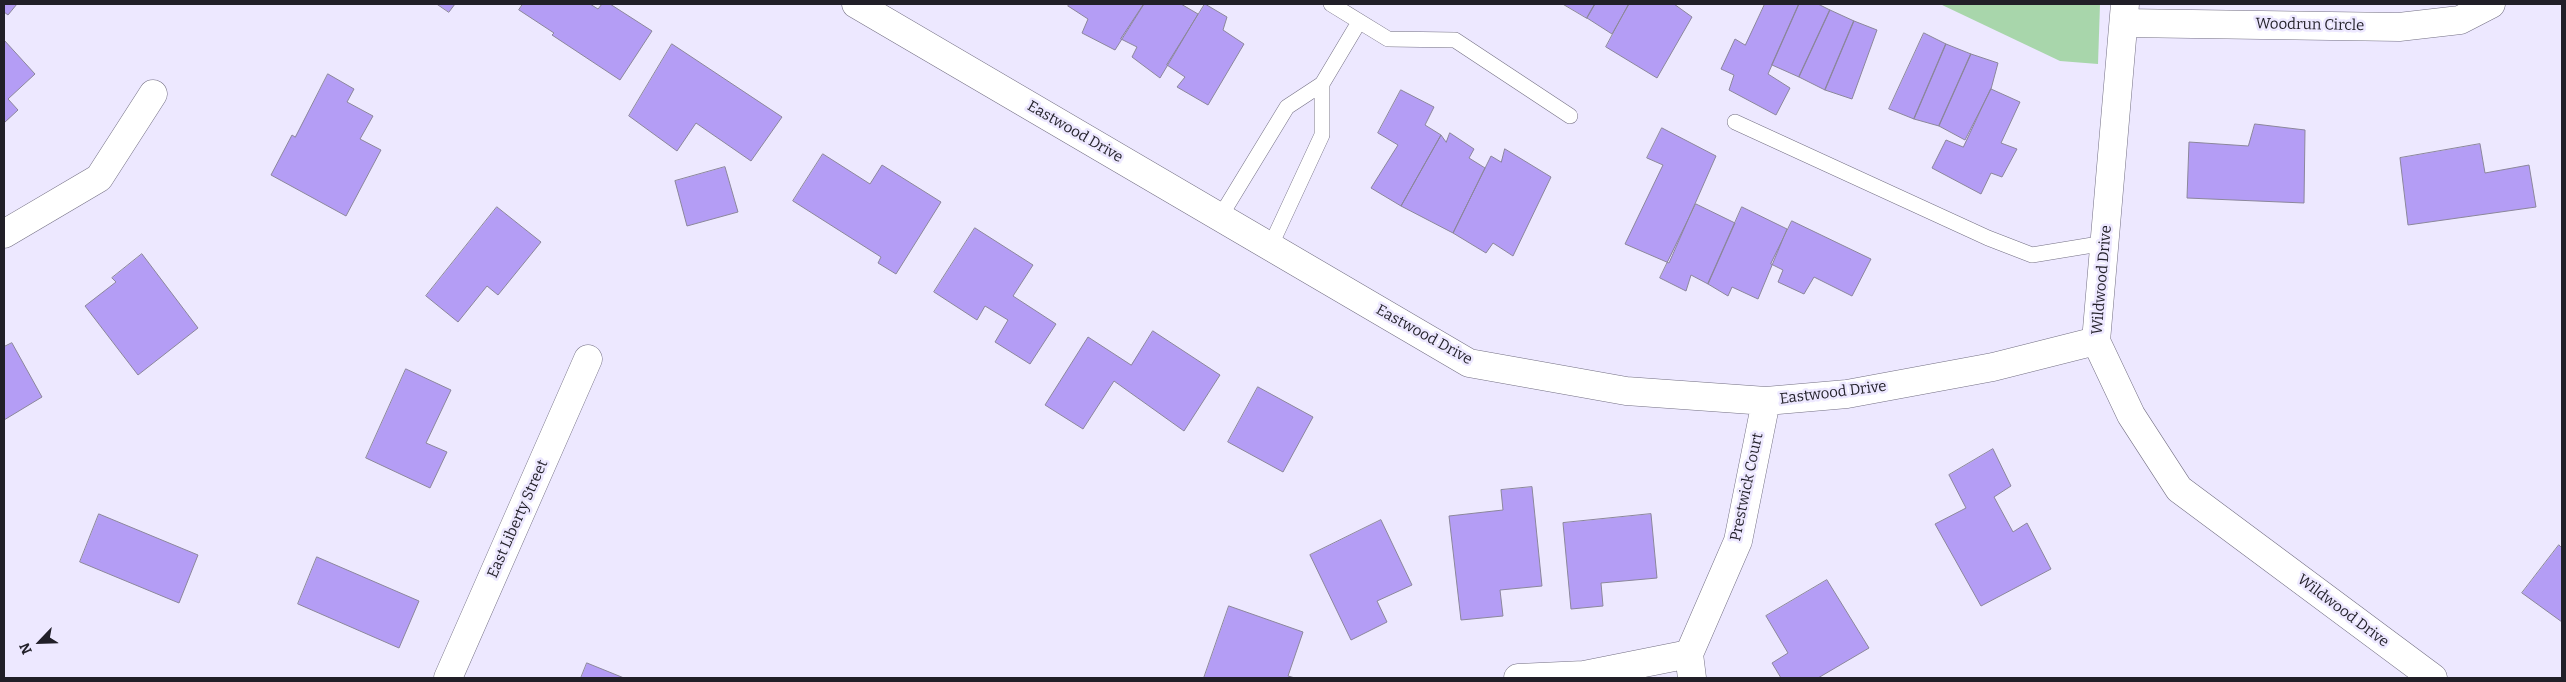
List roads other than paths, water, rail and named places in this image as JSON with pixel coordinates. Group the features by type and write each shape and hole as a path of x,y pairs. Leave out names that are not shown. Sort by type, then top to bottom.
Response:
{"street":[{"name":"Eastwood Drive","path":"856,4 1469,364 1626,391 1766,401 1847,394 1993,367 2096,341"},
{"name":"Woodrun Circle","path":"2124,13 2399,27 2460,20 2491,4"},
{"name":"Wildwood Drive","path":"2124,13 2096,341 2131,415 2179,489 2433,678"},
{"path":"4,234 99,178 153,94"},
{"name":"East Liberty Street","path":"448,678 588,359"},
{"name":"Prestwick Court","path":"1518,678 1584,675 1690,666 1738,540 1766,401"}],"lane":[{"path":"1331,4 1358,22 1388,38 1455,40 1570,116"},
{"path":"1220,217 1287,107 1322,84 1358,22"},
{"path":"1270,247 1322,135 1322,84"},
{"path":"1735,122 1988,238 2032,255 2105,243"}]}
